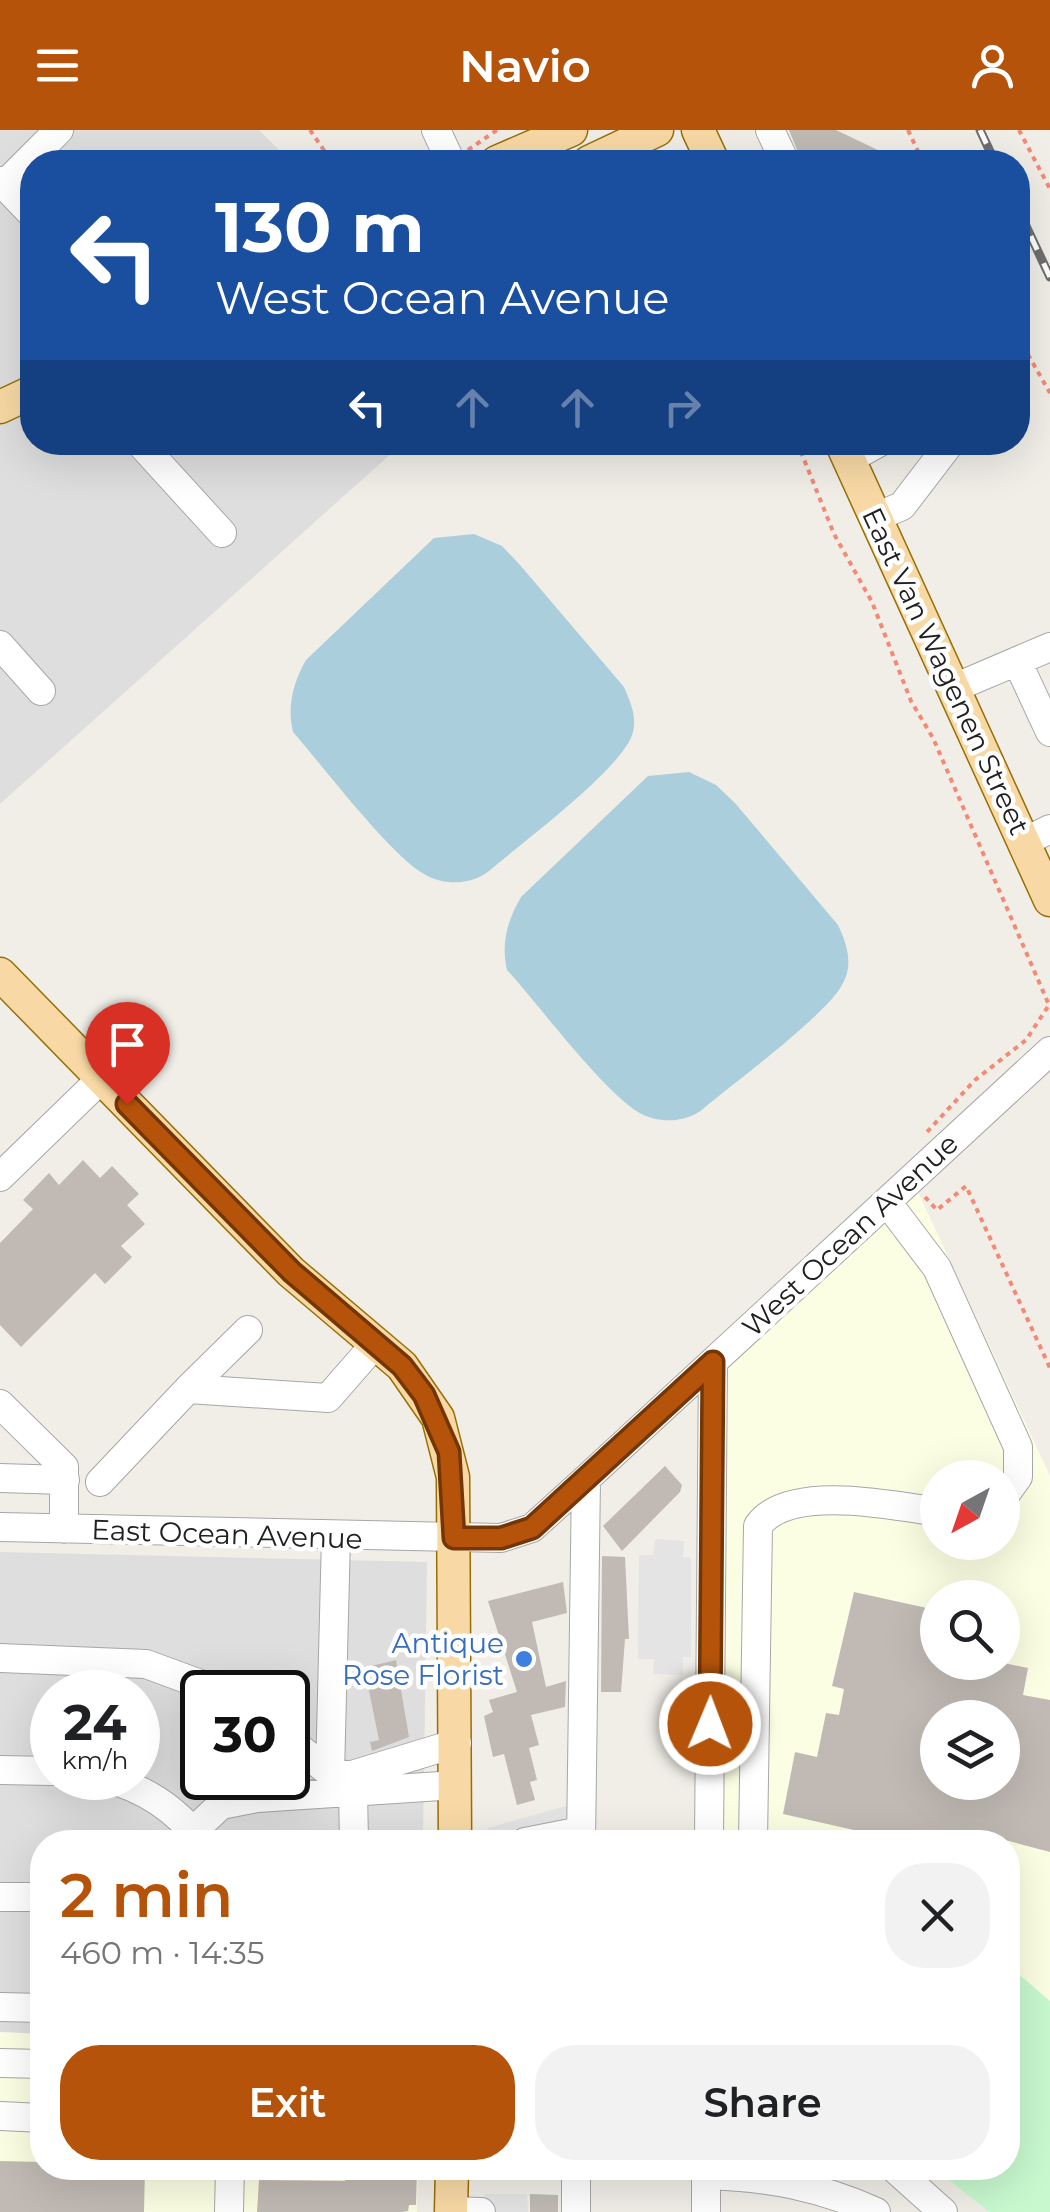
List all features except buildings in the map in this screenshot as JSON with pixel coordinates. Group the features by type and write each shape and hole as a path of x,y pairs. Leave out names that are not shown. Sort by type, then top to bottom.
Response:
{"main road":[{"path":"524,150 571,130"},
{"path":"615,150 658,130"},
{"name":"East Van Wagenen Street","path":"847,455 954,688 1037,836 1050,900"},
{"path":"5,984 292,1272 402,1366 438,1418 454,1477 455,1830"},
{"path":"451,2212 452,2180"}],"street":[{"path":"37,150 59,130"},
{"path":"2,183 20,202"},
{"path":"151,455 222,534"},
{"path":"876,518 902,506 940,455"},
{"path":"0,645 41,691"},
{"path":"954,688 1050,647"},
{"path":"1017,661 1050,732"},
{"name":"West Ocean Avenue","path":"454,1538 516,1536 532,1528 1050,1051"},
{"path":"0,1177 102,1078"},
{"path":"886,1202 936,1268 1018,1447 1018,1460"},
{"path":"100,1482 248,1330"},
{"path":"188,1390 328,1398 376,1343"},
{"path":"709,1830 713,1362"},
{"path":"0,1404 64,1468 64,1529"},
{"path":"0,1478 65,1480"},
{"path":"581,1830 586,1479"},
{"path":"752,1830 758,1526 773,1510 809,1503 865,1502 920,1510"},
{"name":"East Ocean Avenue","path":"0,1527 454,1538"},
{"path":"330,1773 336,1536"},
{"path":"0,1658 146,1664 180,1677"},
{"path":"310,1757 330,1773 352,1776 457,1743"},
{"path":"0,1770 30,1771"},
{"path":"202,1830 221,1805 456,1785"},
{"path":"353,1791 354,1830"},
{"path":"156,1800 189,1830"},
{"path":"0,1897 30,1897"},
{"path":"0,2007 30,2008"},
{"path":"0,2062 30,2063"},
{"path":"0,2116 30,2117"},
{"path":"229,2212 230,2180"},
{"path":"576,2180 576,2212"},
{"path":"706,2180 706,2212"},
{"path":"799,2180 876,2212"},
{"path":"907,2180 943,2212"},
{"path":"451,2212 480,2212"}],"path":[{"path":"1020,130 1050,189"},
{"path":"1030,358 1050,393"},
{"path":"801,455 834,534 872,602 903,683 933,738 1049,1005 1026,1040 975,1080 920,1140"},
{"path":"910,1180 937,1210 966,1186 1050,1368"}],"shaded area":[{"path":"0,130 259,130 279,150 20,150 20,455 390,455 0,804"},
{"path":"912,1179 1050,1476 1050,2212 989,2212 949,2180 1020,2180 1020,1830 709,1830 713,1362"},
{"path":"655,1539 684,1541 683,1557 691,1558 691,1657 683,1657 683,1675 653,1674 654,1659 638,1659 639,1555 653,1555"},
{"path":"0,1552 427,1562 423,1830 30,1830 30,2033 0,2032"},
{"path":"573,1804 573,1830 488,1828"},
{"path":"0,2032 30,2033 30,2180 418,2180 417,2212 0,2212"},
{"path":"484,2194 527,2194 528,2212 485,2212"}],"green space":[{"path":"1020,1975 1050,2001 1050,2212 989,2212 949,2180 1020,2180"}],"water":[{"path":"474,534 502,546 624,687 634,726 626,747 611,765 546,824 482,876 449,882 432,878 410,864 375,829 293,732 291,704 306,660 434,538"},
{"path":"689,772 716,785 735,803 838,925 848,962 846,977 833,998 778,1048 696,1114 663,1120 638,1112 589,1067 507,970 505,942 521,897 648,776"}],"railway":[{"path":"980,130 989,150"},
{"path":"1030,234 1050,277"}],"place":[{"name":"Antique Rose Florist","path":"524,1659"}],"route":[{"path":"127,1104 292,1272 402,1366 424,1395 438,1418 449,1452 454,1477 454,1538 501,1538 532,1528 713,1362 710,1724"}]}
